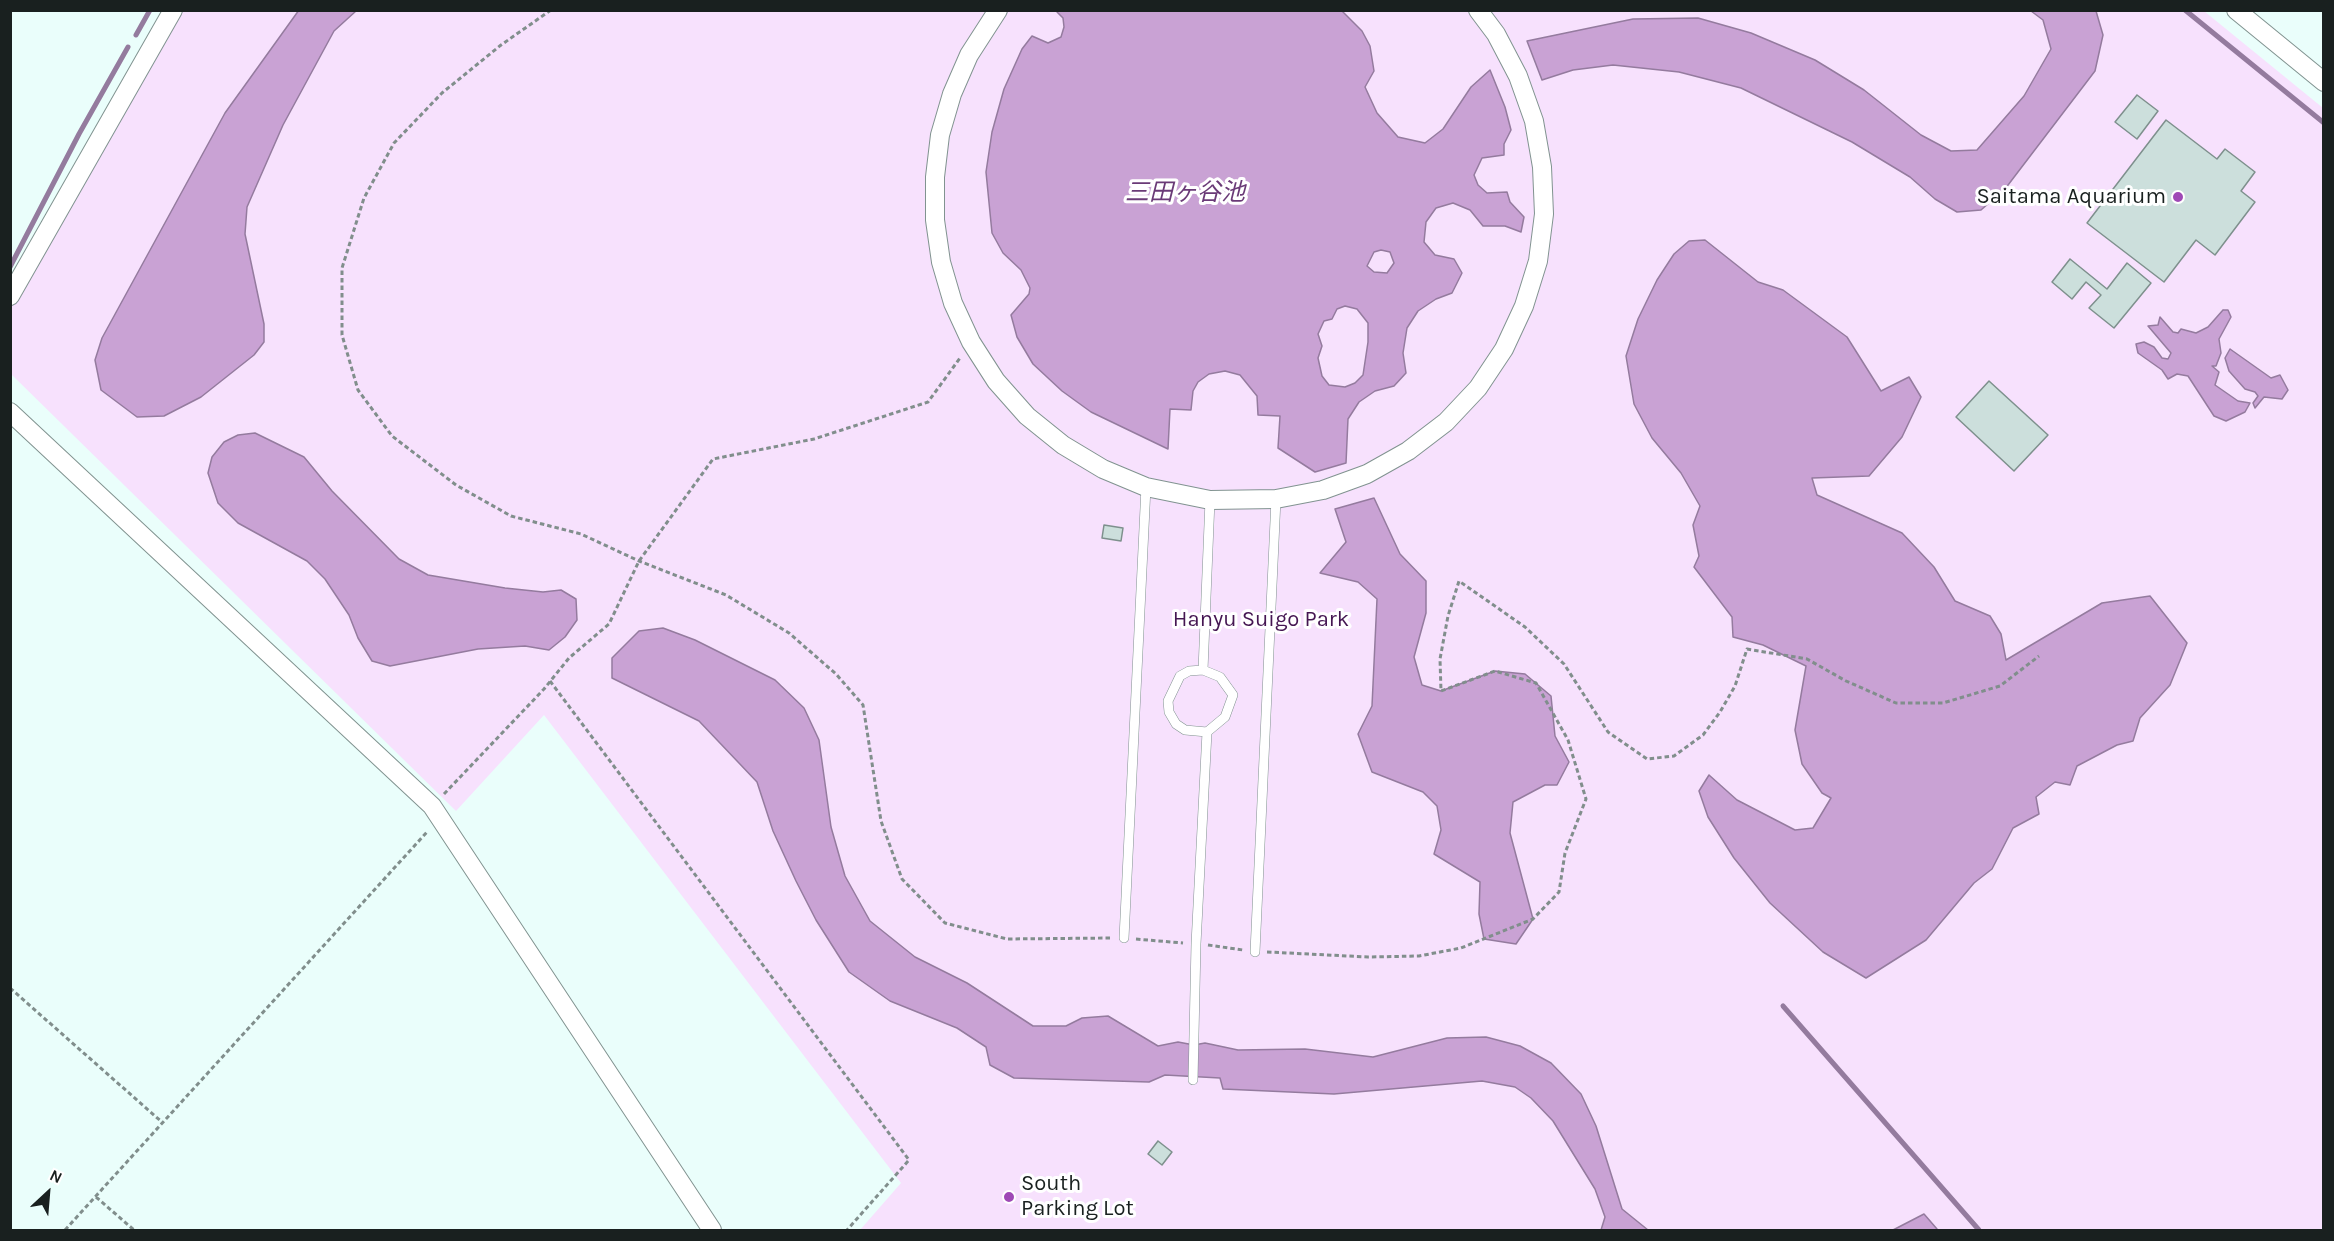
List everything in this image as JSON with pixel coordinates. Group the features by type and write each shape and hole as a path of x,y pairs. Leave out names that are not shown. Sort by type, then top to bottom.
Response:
{"street":[{"path":"10,296 173,10"},
{"path":"998,10 969,55 952,94 940,135 934,177 935,220 941,262 953,303 971,342 996,381 1020,407 1063,445 1103,469 1146,487 1210,500 1276,499 1334,486 1367,474 1408,451 1446,422 1478,388 1504,349 1524,306 1538,261 1544,214 1542,167 1534,121 1518,76 1496,34 1478,10"},
{"path":"2236,10 2324,82"},
{"path":"10,412 436,812 712,1230"}],"lane":[{"path":"1124,938 1146,487"},
{"path":"1255,952 1276,499"},
{"path":"1203,670 1210,500"},
{"path":"1193,1080 1196,944 1207,732 1225,717 1233,695 1220,677 1203,670 1189,671 1180,676 1168,701 1169,712 1176,724 1185,729 1207,732"}],"path":[{"path":"551,10 501,45 442,93 394,143 364,198 342,268 342,335 358,390 392,436 456,485 511,516 581,534 639,561 726,595 789,633 836,674 862,705 881,821 903,879 945,923 1007,939 1124,938 1255,952 1368,957 1419,956 1461,948 1533,919 1559,892 1565,853 1586,799 1568,740 1536,683 1495,671 1441,691 1440,659 1448,616 1459,581 1525,627 1564,664 1608,732 1647,759 1674,756 1703,735 1735,686 1747,649 1808,659 1846,681 1896,703 1943,703 2000,686 2039,656"},
{"path":"65,1230 163,1123 569,658 609,624 639,561 713,459 814,439 928,402 971,342"},
{"path":"550,681 909,1160 847,1230"},
{"path":"10,988 163,1123"},
{"path":"96,1197 134,1230"}],"green space":[{"name":"Hanyu Suigo Park","path":"172,11 2204,11 2323,108 2323,1230 860,1230 901,1183 544,715 456,811 11,374 11,297"}],"water":[{"path":"299,10 356,11 334,31 283,125 247,207 245,234 264,324 264,342 254,355 201,397 164,416 137,417 101,390 95,360 102,338 225,113"},
{"name":"三田ヶ谷池","path":"1059,10 1342,11 1362,31 1370,46 1374,71 1365,87 1377,113 1398,137 1425,143 1443,129 1471,87 1490,70 1505,107 1511,130 1504,144 1504,155 1482,158 1474,175 1478,185 1487,193 1507,192 1510,202 1524,217 1521,232 1505,226 1483,226 1470,210 1453,203 1436,208 1426,222 1424,242 1435,255 1454,259 1462,273 1452,293 1436,299 1418,311 1407,328 1403,353 1406,373 1394,386 1375,391 1359,402 1348,419 1346,463 1315,472 1278,448 1280,416 1258,415 1257,396 1240,375 1225,371 1209,374 1198,382 1193,391 1191,410 1170,409 1168,449 1091,412 1062,391 1033,364 1017,337 1011,315 1029,294 1030,288 1021,270 1003,253 992,233 986,172 992,132 1004,89 1022,49 1032,36 1048,43 1061,37 1064,27 1063,18 1057,12","holes":["1381,250 1390,252 1394,263 1387,273 1374,272 1367,266 1374,252","1345,306 1357,309 1368,323 1368,342 1363,375 1355,383 1345,387 1329,385 1322,376 1318,358 1322,346 1318,334 1324,321 1332,319 1337,309"]},
{"path":"2031,11 2096,11 2103,35 2095,71 2005,189 1981,210 1957,212 1935,199 1910,177 1852,142 1741,88 1679,72 1613,65 1573,70 1542,80 1527,41 1633,19 1698,18 1751,33 1815,60 1864,90 1921,135 1951,151 1977,150 2024,96 2051,49 2043,20"},
{"path":"1705,240 1758,282 1783,290 1847,337 1881,391 1909,377 1921,397 1902,437 1869,476 1812,478 1817,495 1902,533 1934,567 1955,601 1990,616 2001,634 2006,660 2102,603 2150,596 2187,643 2170,685 2140,718 2133,741 2117,745 2077,766 2070,785 2055,782 2036,797 2039,814 2013,828 1992,869 1974,883 1926,940 1866,978 1823,952 1770,903 1734,858 1708,817 1699,791 1709,775 1737,800 1795,830 1813,828 1831,798 1822,793 1802,764 1795,730 1806,666 1763,645 1733,637 1732,617 1694,567 1699,556 1693,525 1700,506 1681,473 1652,438 1634,404 1626,356 1638,319 1657,280 1674,254 1689,241"},
{"path":"2223,310 2228,310 2231,317 2219,339 2221,353 2216,366 2212,366 2219,372 2215,385 2238,401 2250,403 2245,412 2226,421 2214,416 2188,376 2177,374 2168,379 2162,370 2138,353 2136,344 2144,342 2154,347 2162,358 2168,359 2171,353 2148,326 2158,325 2160,317 2173,332 2178,333 2181,329 2196,333 2208,327"},
{"path":"2230,349 2271,378 2280,375 2288,390 2282,399 2264,397 2255,408 2253,403 2258,396 2255,392 2245,389 2229,371 2225,358"},
{"path":"255,433 304,457 332,491 399,559 428,575 505,588 543,592 561,590 576,599 577,620 565,637 549,650 525,646 478,649 390,666 372,661 358,638 349,615 325,579 307,561 238,523 218,503 208,473 212,457 224,442 238,435"},
{"path":"1374,498 1400,554 1426,581 1426,613 1414,657 1422,685 1441,691 1495,671 1525,674 1551,696 1555,736 1569,762 1557,785 1545,785 1513,802 1510,833 1533,919 1516,944 1484,939 1479,914 1480,882 1434,854 1441,830 1437,806 1423,792 1372,772 1358,734 1372,706 1377,599 1358,582 1320,573 1346,542 1335,509"},
{"path":"663,628 695,640 775,680 804,708 819,740 831,827 845,876 870,921 915,957 967,983 1033,1026 1066,1026 1082,1018 1108,1016 1158,1046 1178,1042 1194,1045 1205,1043 1238,1050 1305,1049 1373,1057 1447,1038 1486,1037 1520,1046 1551,1063 1581,1094 1596,1126 1622,1209 1648,1230 1601,1230 1605,1217 1595,1189 1553,1121 1531,1098 1515,1087 1482,1081 1334,1094 1223,1089 1220,1078 1165,1075 1149,1082 1014,1078 990,1065 986,1047 957,1028 890,1001 849,972 816,920 796,881 773,831 757,782 699,721 612,678 612,658 639,631"},
{"path":"1924,1214 1936,1230 1893,1230"}],"building":[{"path":"2137,95 2158,111 2137,139 2115,122"},
{"name":"Saitama Aquarium","path":"2166,120 2217,159 2225,149 2255,172 2241,191 2255,202 2215,255 2196,240 2164,282 2087,223"},
{"path":"2070,259 2107,289 2127,263 2151,283 2114,328 2089,308 2101,295 2086,282 2072,299 2052,282"},
{"path":"1989,381 2048,435 2014,471 1956,417"},
{"path":"1104,525 1123,528 1121,541 1102,538"},
{"path":"1158,1141 1172,1152 1162,1165 1148,1154"}],"waterway":[{"path":"136,35 150,10"},
{"path":"2185,10 2324,123"},
{"path":"10,267 79,134 128,47"},
{"path":"1783,1006 1979,1230"}],"place":[{"name":"Saitama Aquarium","path":"2178,197"},
{"name":"South Parking Lot","path":"1009,1197"}]}
